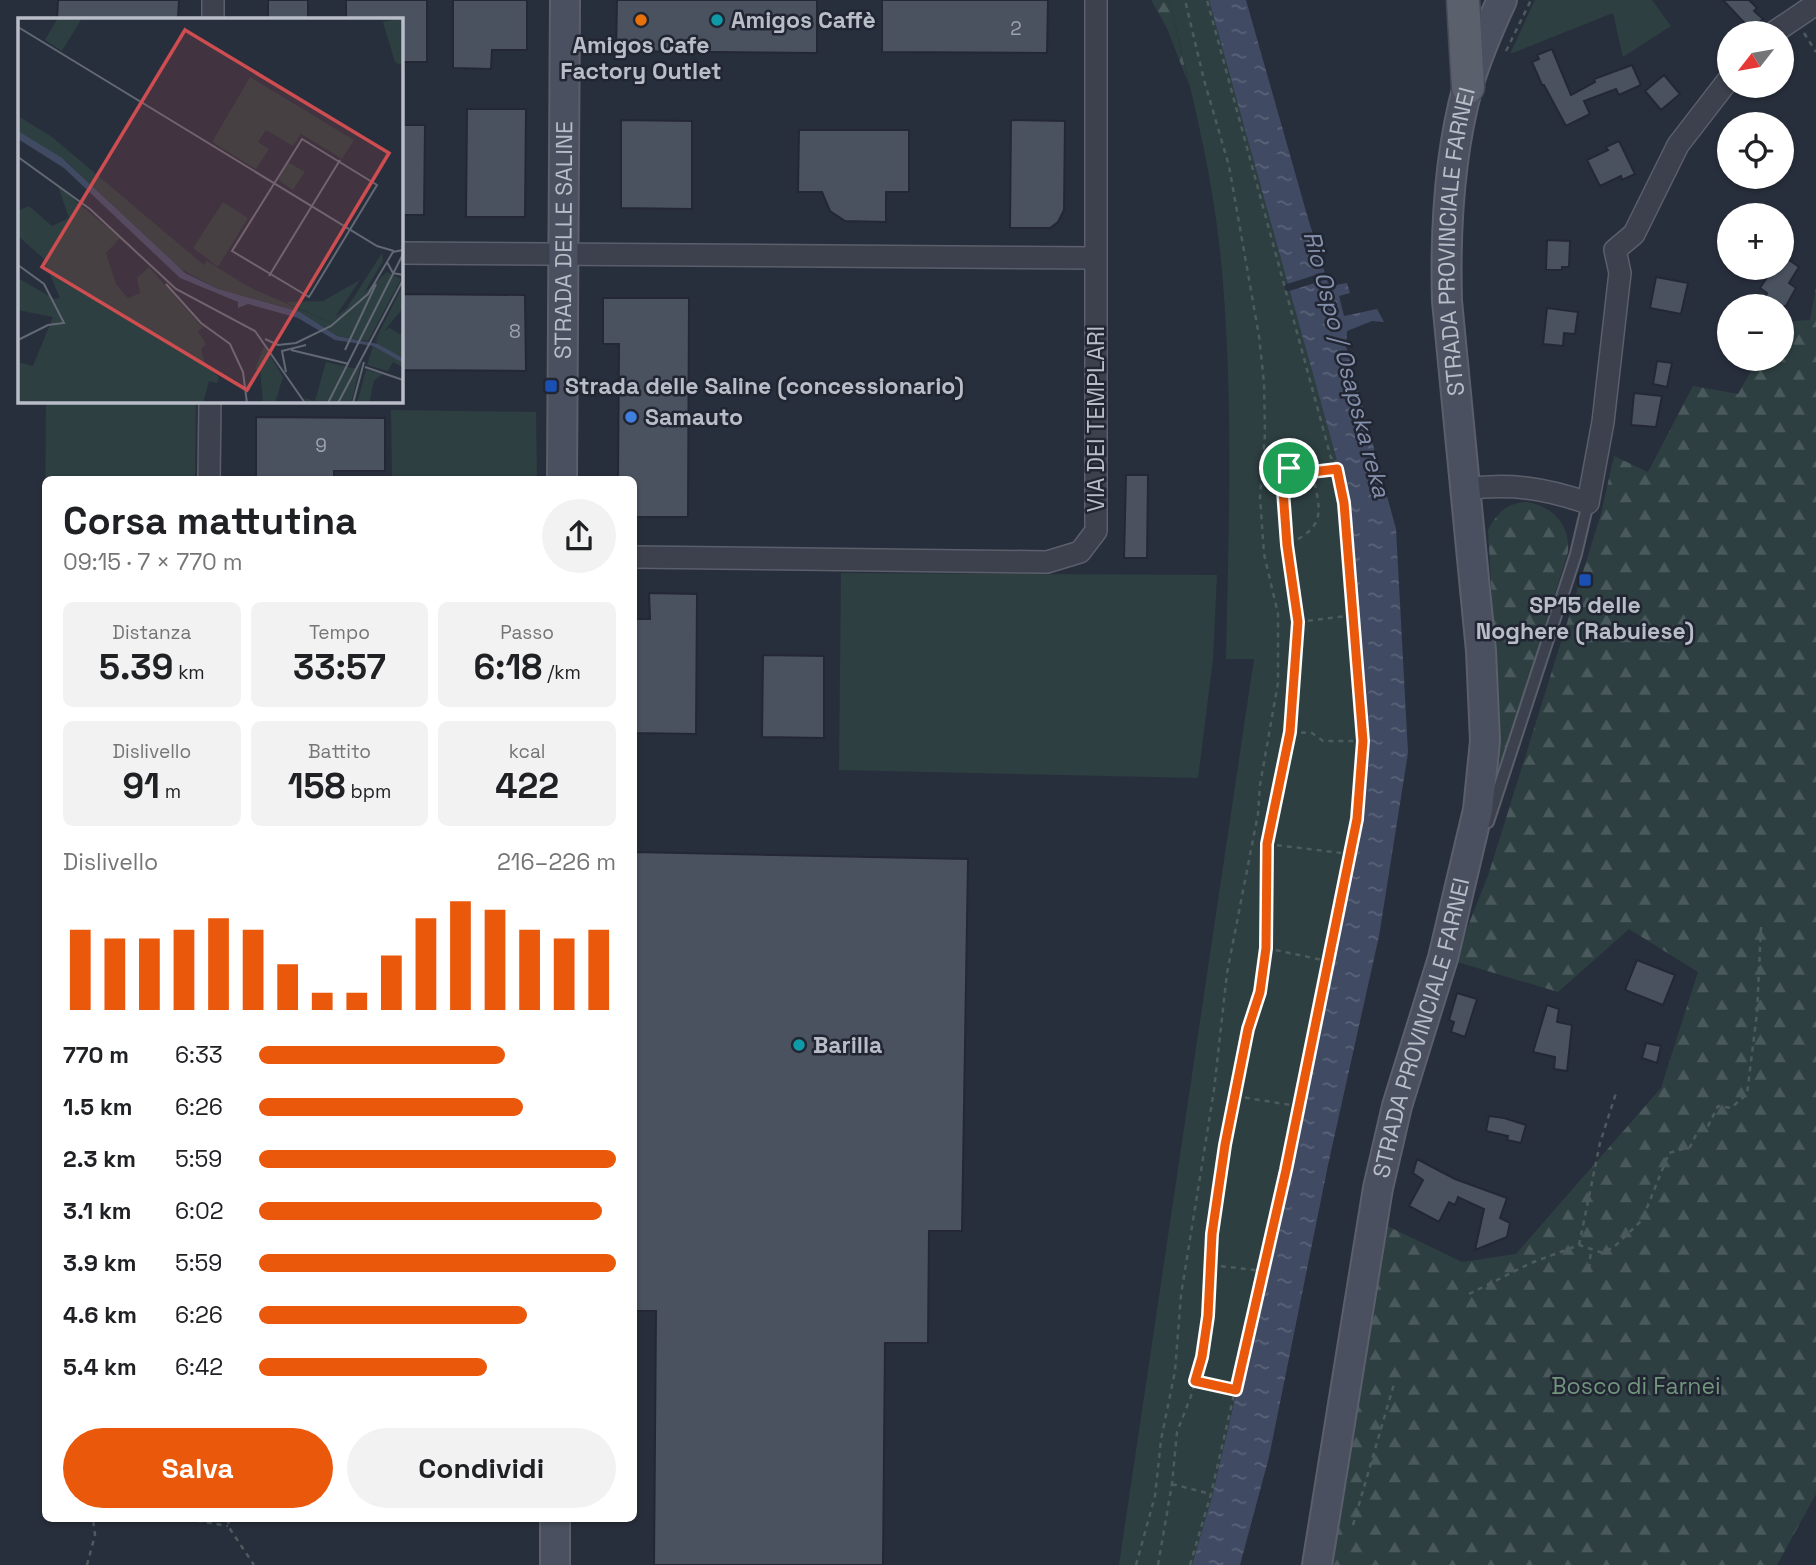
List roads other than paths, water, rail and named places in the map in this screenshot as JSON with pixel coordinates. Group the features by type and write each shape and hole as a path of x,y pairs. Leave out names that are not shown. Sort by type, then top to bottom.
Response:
{"main road":[{"name":"STRADA DELLE SALINE","path":"562,476 565,0"},
{"path":"1463,0 1468,87"},
{"name":"STRADA PROVINCIALE FARNEI","path":"1317,1565 1378,1188 1397,1106 1443,958 1478,810 1485,741 1481,651 1447,301 1446,244 1455,155 1468,87 1502,0"},
{"path":"555,1522 555,1565"}],"street":[{"path":"213,0 213,18"},
{"name":"VIA DEI TEMPLARI","path":"637,557 1046,562 1080,552 1096,531 1096,0"},
{"path":"1791,21 1816,4"},
{"path":"1465,489 1496,485 1551,490 1588,503 1603,422 1620,273 1615,250 1634,234 1678,145 1717,95"},
{"path":"402,253 1096,258"},
{"path":"209,476 210,402"}],"lane":[{"path":"1460,890 1489,820 1513,749 1576,554 1588,503"}],"water":[{"name":"Rio Ospo / Osapska reka","path":"1209,0 1246,0 1328,283 1347,283 1350,293 1339,296 1344,316 1377,309 1384,322 1372,321 1347,331 1346,346 1396,529 1408,753 1379,936 1328,1165 1269,1457 1240,1565 1192,1565 1212,1497 1265,1270 1359,820 1364,740 1346,503 1336,457"}],"place":[{"name":"Amigos Cafe Factory Outlet","path":"641,20"},
{"name":"Amigos Caffè","path":"717,20"},
{"name":"Strada delle Saline (concessionario)","path":"551,386"},
{"name":"Samauto","path":"631,417"},
{"name":"SP15 delle Noghere (Rabuiese)","path":"1585,580"},
{"name":"Barilla","path":"799,1045"}],"park label":[{"name":"Bosco di Farnei","path":"1636,1386"}]}
